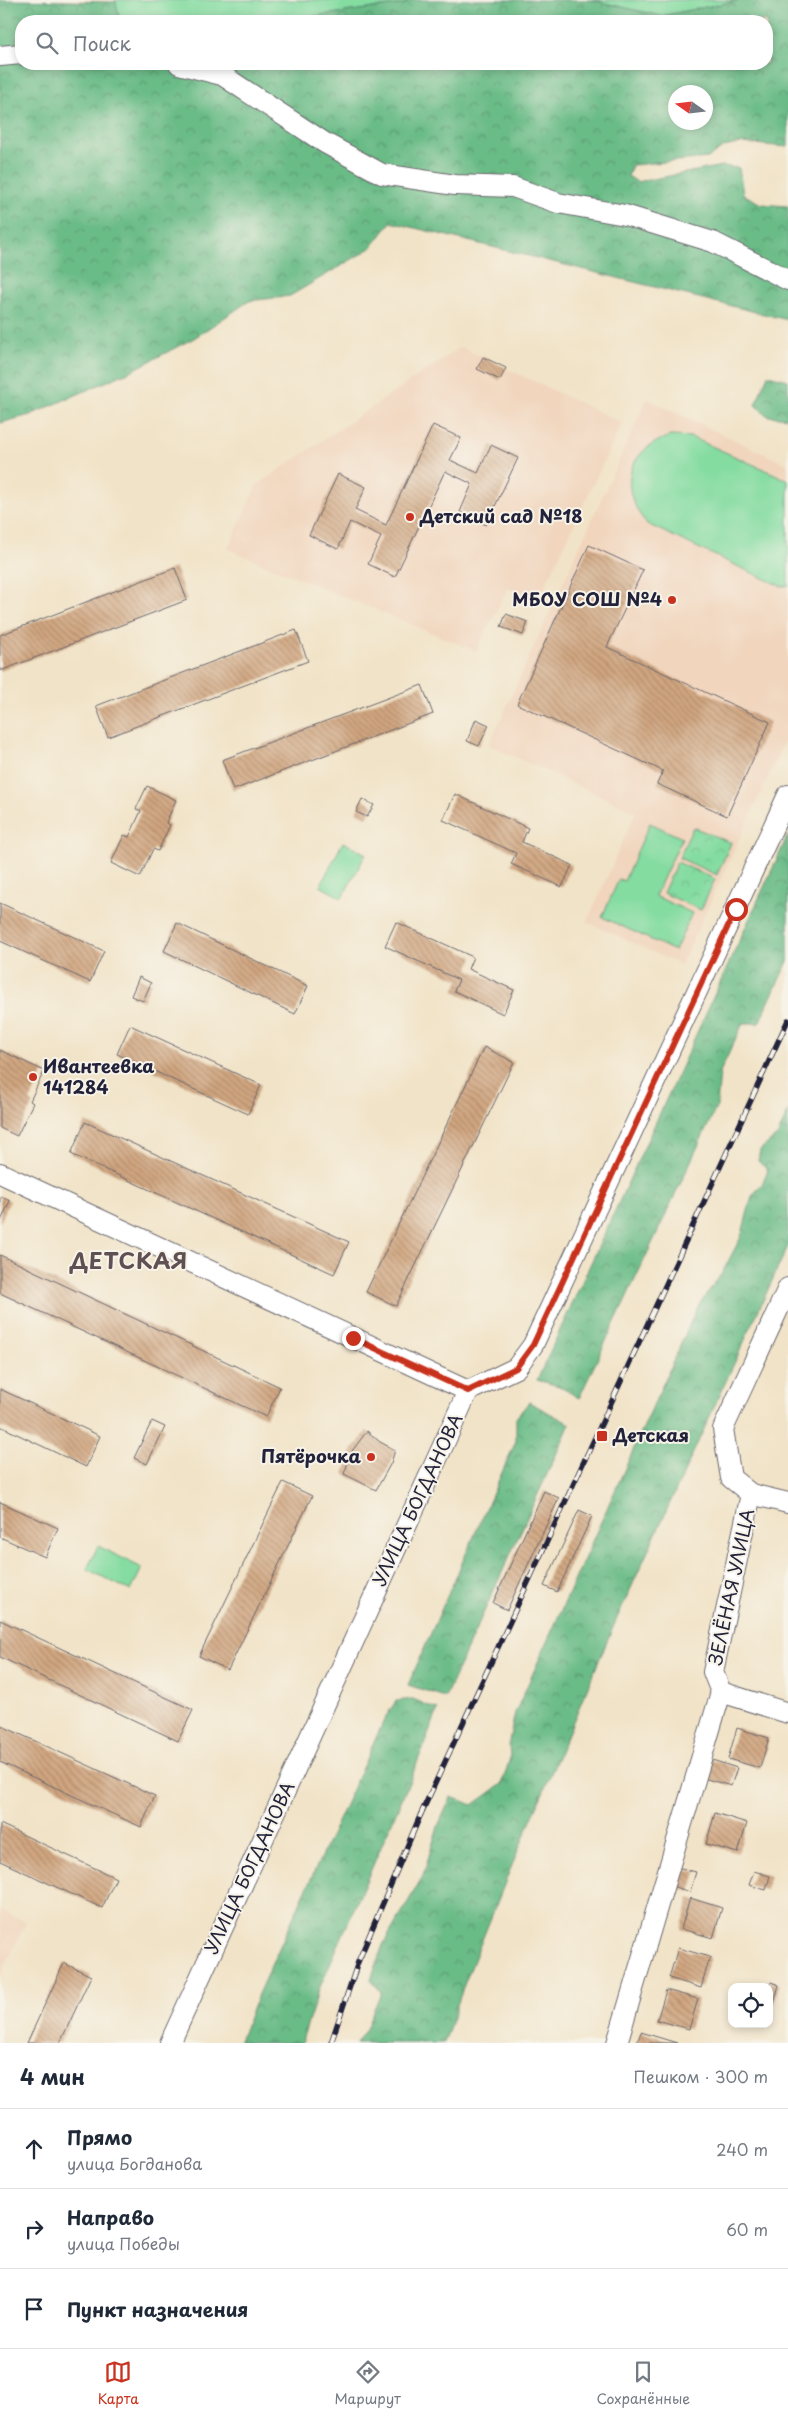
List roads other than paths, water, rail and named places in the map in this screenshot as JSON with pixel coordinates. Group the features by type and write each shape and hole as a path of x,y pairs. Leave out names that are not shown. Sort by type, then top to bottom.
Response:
{"street":[{"path":"0,56 15,55"},
{"path":"200,70 222,76 325,143 382,174 455,185 513,187 558,203 625,215 713,242 788,280"},
{"name":"УЛИЦА БОГДАНОВА","path":"170,2043 468,1391 516,1368 533,1345 788,795"},
{"path":"0,1173 468,1391"},
{"name":"ЗЕЛЁНАЯ УЛИЦА","path":"617,2043 721,1692 713,1672 751,1494 731,1478 723,1429 788,1288"},
{"path":"751,1494 788,1503"},
{"path":"721,1692 788,1713"}],"railway":[{"path":"331,2043 358,1962 420,1816 788,1020"}],"place":[{"name":"Детский сад №18","path":"410,517"},
{"name":"МБОУ СОШ №4","path":"672,600"},
{"name":"Ивантеевка 141284","path":"33,1077"},
{"name":"Детская","path":"602,1436"},
{"name":"Пятёрочка","path":"371,1457"}],"district":[{"name":"ДЕТСКАЯ","path":"129,1261"}]}
